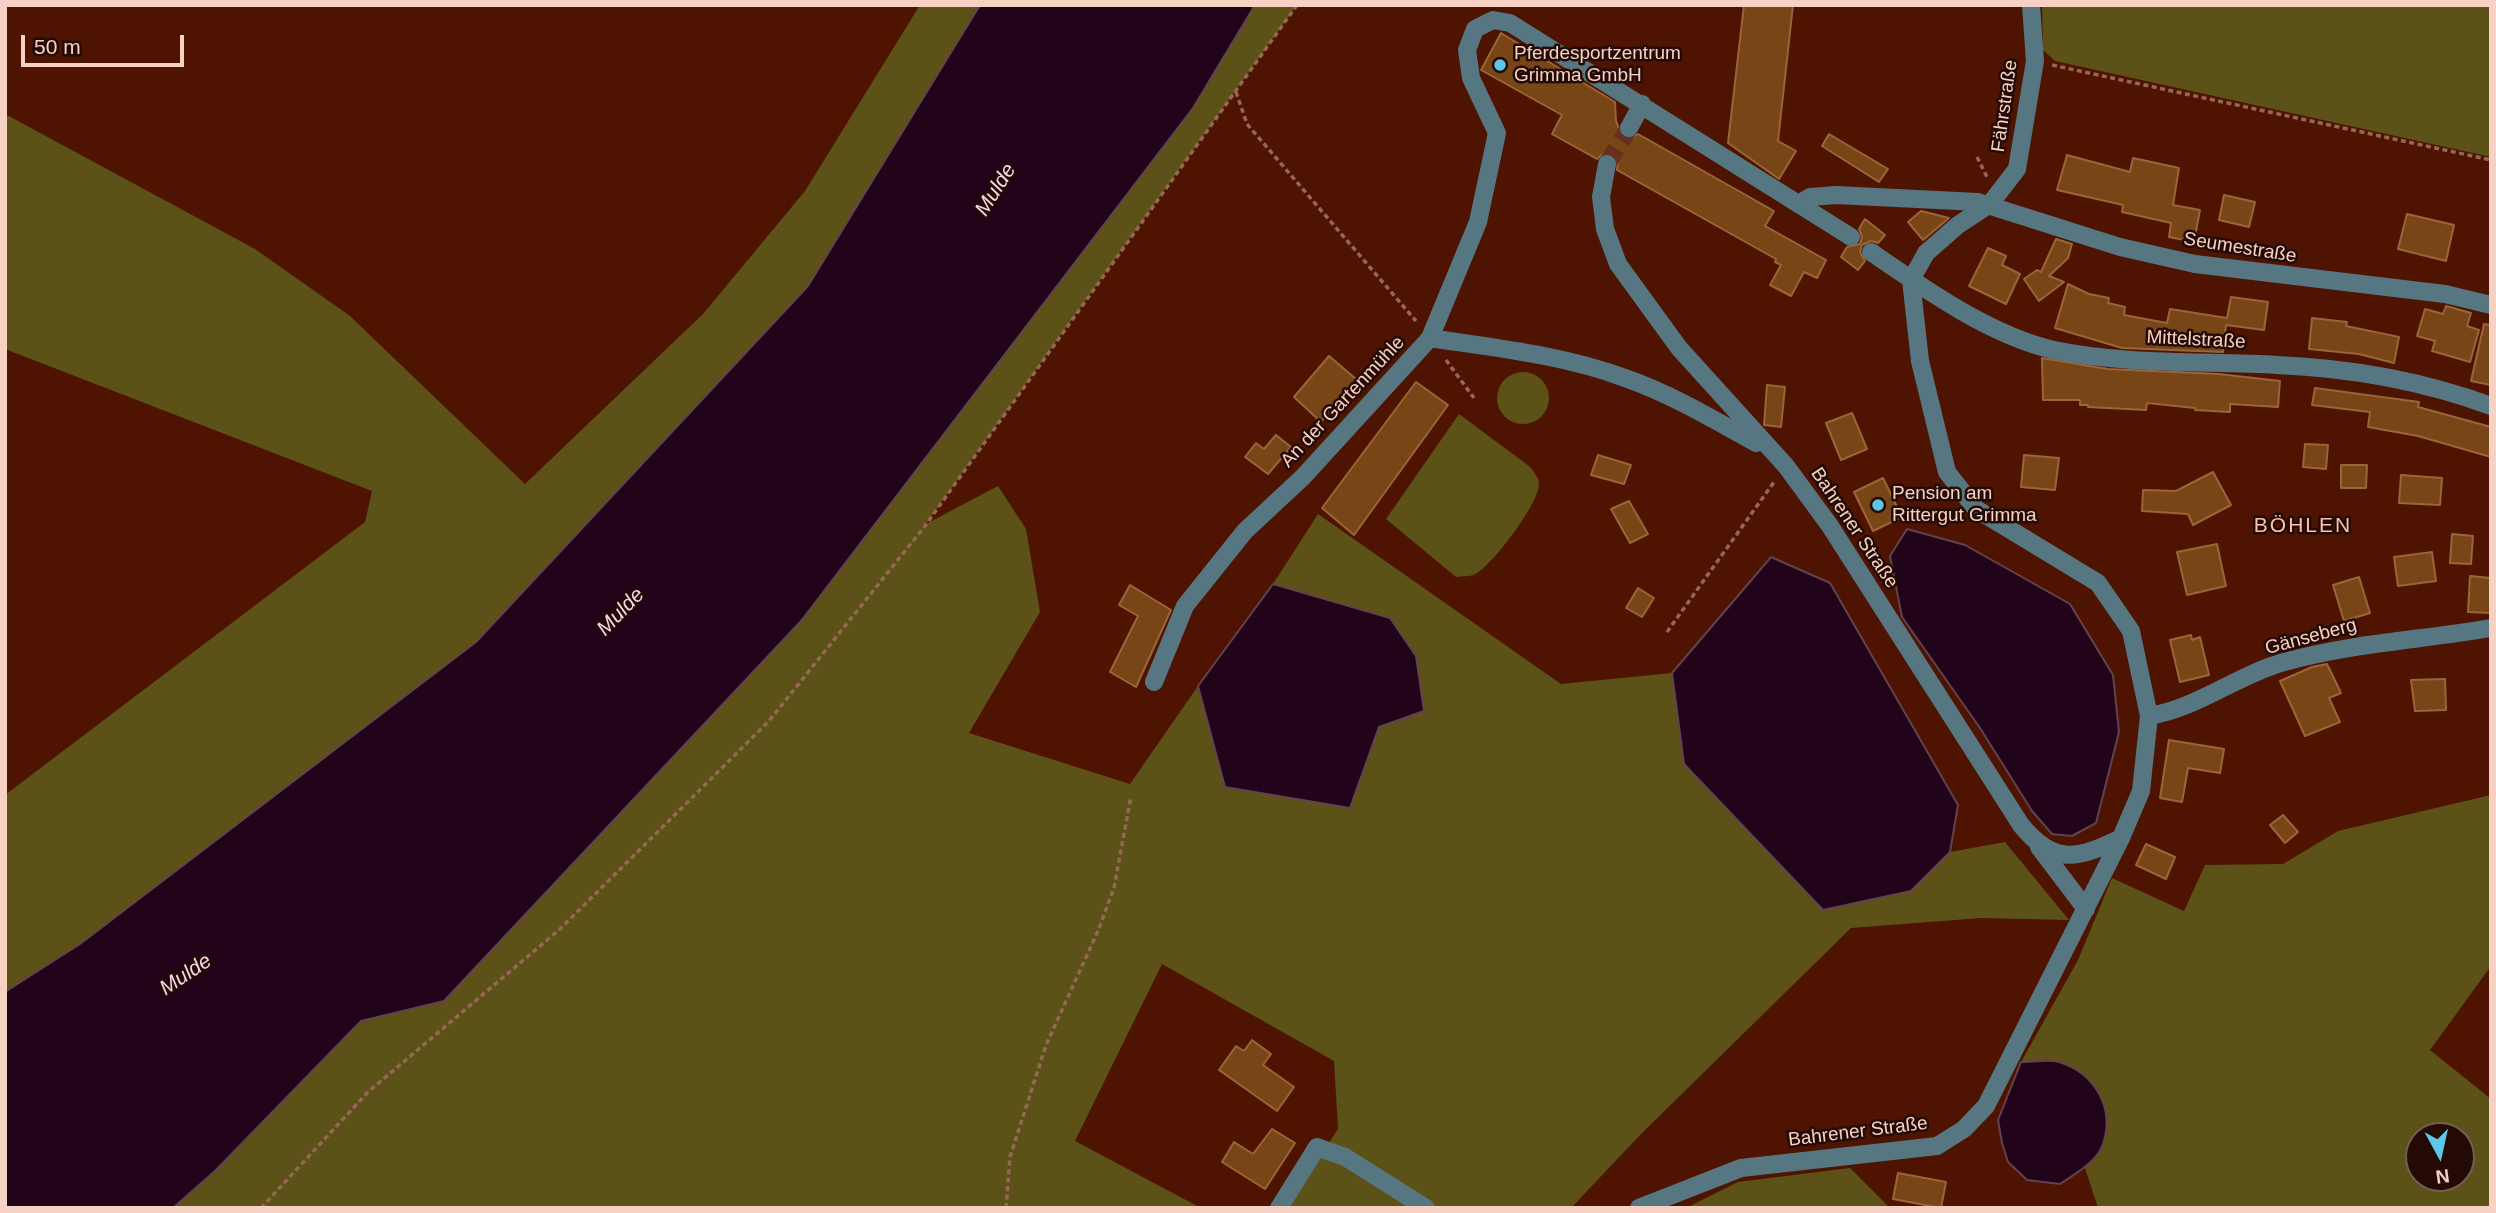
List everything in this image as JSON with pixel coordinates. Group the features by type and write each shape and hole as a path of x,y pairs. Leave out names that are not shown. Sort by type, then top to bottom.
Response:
{"street":[{"name":"Fährstraße","path":"1990,204 2017,169 2035,61 2031,5"},
{"path":"1430,338 1478,222 1497,133 1471,78 1467,50 1475,29 1493,20 1510,23 1851,237"},
{"path":"1629,128 1643,104"},
{"name":"Bahrener Straße","path":"1607,164 1601,197 1605,229 1618,264 1679,348 1768,450 1786,466 1830,526 2037,844 2086,909"},
{"path":"1798,204 1810,197 1836,195 1990,204"},
{"path":"1871,252 1911,279 1926,253 1958,225 1990,204"},
{"name":"Seumestraße","path":"1990,204 2120,247 2195,264 2445,294 2491,304"},
{"name":"Bahrener Straße","path":"1639,1208 1741,1168 1937,1146 1964,1129 1986,1106 2086,909 2141,792 2149,716 2131,631 2098,583 1976,509 1947,472 1920,360 1911,279"},
{"name":"Mittelstraße","path":"1911,279 1995,328 2052,350 2101,356 2337,371 2429,386 2491,406"},
{"name":"An der Gartenmühle","path":"1154,682 1185,606 1245,531 1303,477 1430,338 1562,359 1626,378 1688,405 1768,450"},
{"name":"Gänseberg","path":"2149,716 2185,707 2281,663 2355,646 2491,628"},
{"path":"2037,844 2058,854 2075,856 2090,853 2121,838"},
{"path":"1279,1208 1317,1147 1345,1157 1426,1208"}],"path":[{"path":"261,1208 368,1092 559,930 769,721 925,526 1297,5"},
{"path":"2035,61 2491,160"},
{"path":"1236,91 1247,124 1430,338 1474,398"},
{"path":"1667,632 1786,466"},
{"path":"1006,1208 1010,1157 1046,1045 1098,931 1114,888 1131,796"}],"shaded area":[{"path":"920,5 980,5 808,286 476,642 80,944 5,992 5,795 365,522 372,491 5,349 5,114 255,249 350,316 525,484 703,314 805,191"},
{"path":"1255,5 1297,5 926,524 998,486 1026,529 1040,612 969,733 1130,784 1198,686 1225,787 1350,808 1379,727 1424,710 1416,657 1314,595 1273,584 1318,514 1561,684 1672,673 1684,764 1911,891 1950,852 2005,842 2069,920 1981,918 1851,928 1640,1135 1571,1208 1287,1208 1338,1129 1334,1061 1162,964 1075,1141 1201,1208 173,1208 215,1171 361,1021 444,1001 801,621 1193,108"},
{"path":"2042,5 2491,5 2491,157 2055,61 2043,50"},
{"path":"1523,372 1533,374 1541,380 1547,388 1547,408 1541,416 1533,422 1523,424 1513,422 1505,416 1499,408 1497,398 1499,388 1505,380 1513,374"},
{"path":"1459,414 1529,466 1539,485 1523,519 1494,558 1475,574 1456,577 1386,519"},
{"path":"2491,795 2491,966 2430,1050 2491,1099 2491,1208 2098,1208 2085,1168 2103,1145 2059,1062 2021,1062 2078,960 2112,878 2184,911 2205,865 2283,864 2338,831"},
{"path":"1850,1168 1890,1208 1686,1208 1738,1182"}],"water":[{"name":"Mulde","path":"980,5 1255,5 1193,108 801,621 444,1001 361,1021 215,1171 173,1208 5,1208 5,992 80,944 476,642 808,286"},
{"path":"1907,529 1965,545 2070,604 2113,675 2119,732 2096,823 2072,836 2052,834 2032,811 1980,728 1902,617 1890,556"},
{"path":"1771,557 1830,583 1958,805 1950,852 1911,891 1823,910 1684,764 1672,673"},
{"path":"1273,584 1390,618 1416,656 1424,711 1379,727 1350,808 1225,787 1198,686"},
{"path":"2055,1061 2072,1067 2092,1083 2104,1105 2106,1131 2100,1150 2085,1167 2060,1184 2027,1180 2008,1162 1998,1120 2021,1062"}],"building":[{"path":"1744,5 1793,5 1778,141 1796,151 1779,179 1728,143"},
{"path":"1501,33 1615,102 1616,121 1623,138 1630,139 1638,134 1774,211 1765,226 1826,260 1817,278 1804,272 1791,296 1770,285 1781,265 1775,262 1776,259 1617,170 1618,161 1614,155 1604,153 1597,159 1552,134 1562,115 1481,70"},
{"path":"1829,134 1888,169 1879,182 1822,146"},
{"path":"2067,155 2130,172 2133,158 2179,168 2173,205 2200,210 2194,242 2169,237 2171,223 2122,212 2123,205 2057,190"},
{"path":"2224,195 2255,202 2249,227 2219,220"},
{"path":"1921,211 1949,218 1923,240 1908,222"},
{"path":"2407,214 2454,225 2446,261 2398,249"},
{"path":"1865,219 1885,235 1878,243 1871,241 1862,245 1860,252 1865,261 1858,270 1841,257 1847,247 1860,244 1862,237 1859,229"},
{"path":"2056,239 2072,244 2068,258 2049,276 2064,282 2039,301 2024,279 2037,270 2041,272"},
{"path":"1988,248 2006,256 2002,265 2020,274 2006,304 1969,286"},
{"path":"2068,284 2089,294 2109,298 2108,303 2125,307 2124,315 2167,323 2170,309 2227,318 2231,297 2268,302 2264,330 2226,325 2223,352 2122,348 2055,328"},
{"path":"2446,306 2471,313 2467,326 2479,330 2470,362 2432,351 2435,341 2417,336 2425,309 2443,314"},
{"path":"2312,318 2347,322 2346,326 2399,337 2394,363 2359,354 2309,349"},
{"path":"2484,324 2491,325 2491,385 2471,381"},
{"path":"1329,356 1357,380 1321,422 1294,397"},
{"path":"2042,358 2108,369 2219,374 2280,381 2278,407 2230,404 2230,412 2147,403 2146,410 2088,407 2080,405 2080,400 2043,400"},
{"path":"1416,382 1448,405 1354,535 1322,508"},
{"path":"1767,385 1785,387 1781,427 1764,425"},
{"path":"2315,388 2419,402 2418,407 2491,427 2491,457 2418,436 2368,427 2370,412 2312,405"},
{"path":"1852,413 1867,449 1841,460 1826,423"},
{"path":"1276,435 1291,447 1268,474 1245,457 1256,443 1264,449"},
{"path":"2305,444 2328,445 2326,469 2303,467"},
{"path":"1598,455 1631,465 1624,484 1591,475"},
{"path":"2024,455 2059,458 2055,490 2021,487"},
{"path":"2341,465 2367,465 2366,488 2341,488"},
{"path":"2213,472 2231,505 2193,525 2188,514 2142,511 2143,490 2176,491"},
{"path":"2401,475 2442,478 2440,505 2399,503"},
{"name":"Pension am Rittergut Grimma","path":"1883,478 1902,517 1873,531 1854,492"},
{"path":"1629,501 1648,534 1630,543 1611,509"},
{"path":"2452,534 2473,536 2471,564 2450,563"},
{"path":"2217,544 2226,586 2187,595 2177,552"},
{"path":"2432,552 2436,581 2398,586 2394,557"},
{"path":"2470,576 2491,578 2491,613 2468,612"},
{"path":"2359,577 2370,613 2344,621 2333,585"},
{"path":"1130,585 1171,610 1136,687 1110,672 1138,616 1119,605"},
{"path":"1638,588 1654,598 1642,617 1626,608"},
{"path":"2191,635 2192,640 2200,637 2209,675 2180,682 2170,640"},
{"path":"2327,664 2341,693 2329,698 2340,722 2305,736 2280,681 2312,667"},
{"path":"2445,679 2446,710 2415,711 2411,680"},
{"path":"2169,740 2224,749 2220,773 2188,768 2182,802 2160,798"},
{"path":"2283,815 2298,832 2285,843 2270,825"},
{"path":"2146,844 2175,857 2166,879 2136,865"},
{"path":"1252,1040 1271,1054 1263,1065 1294,1087 1277,1111 1219,1070 1236,1046 1244,1051"},
{"path":"1272,1129 1295,1143 1265,1189 1222,1162 1234,1142 1253,1154"},
{"path":"1898,1173 1946,1182 1941,1208 1893,1199"}],"tunnel":[{"path":"1607,164 1629,128"}],"place":[{"name":"Pferdesportzentrum Grimma GmbH","path":"1500,65"},
{"name":"Pension am Rittergut Grimma","path":"1878,505"}],"district":[{"name":"BÖHLEN","path":"2303,526"}]}
